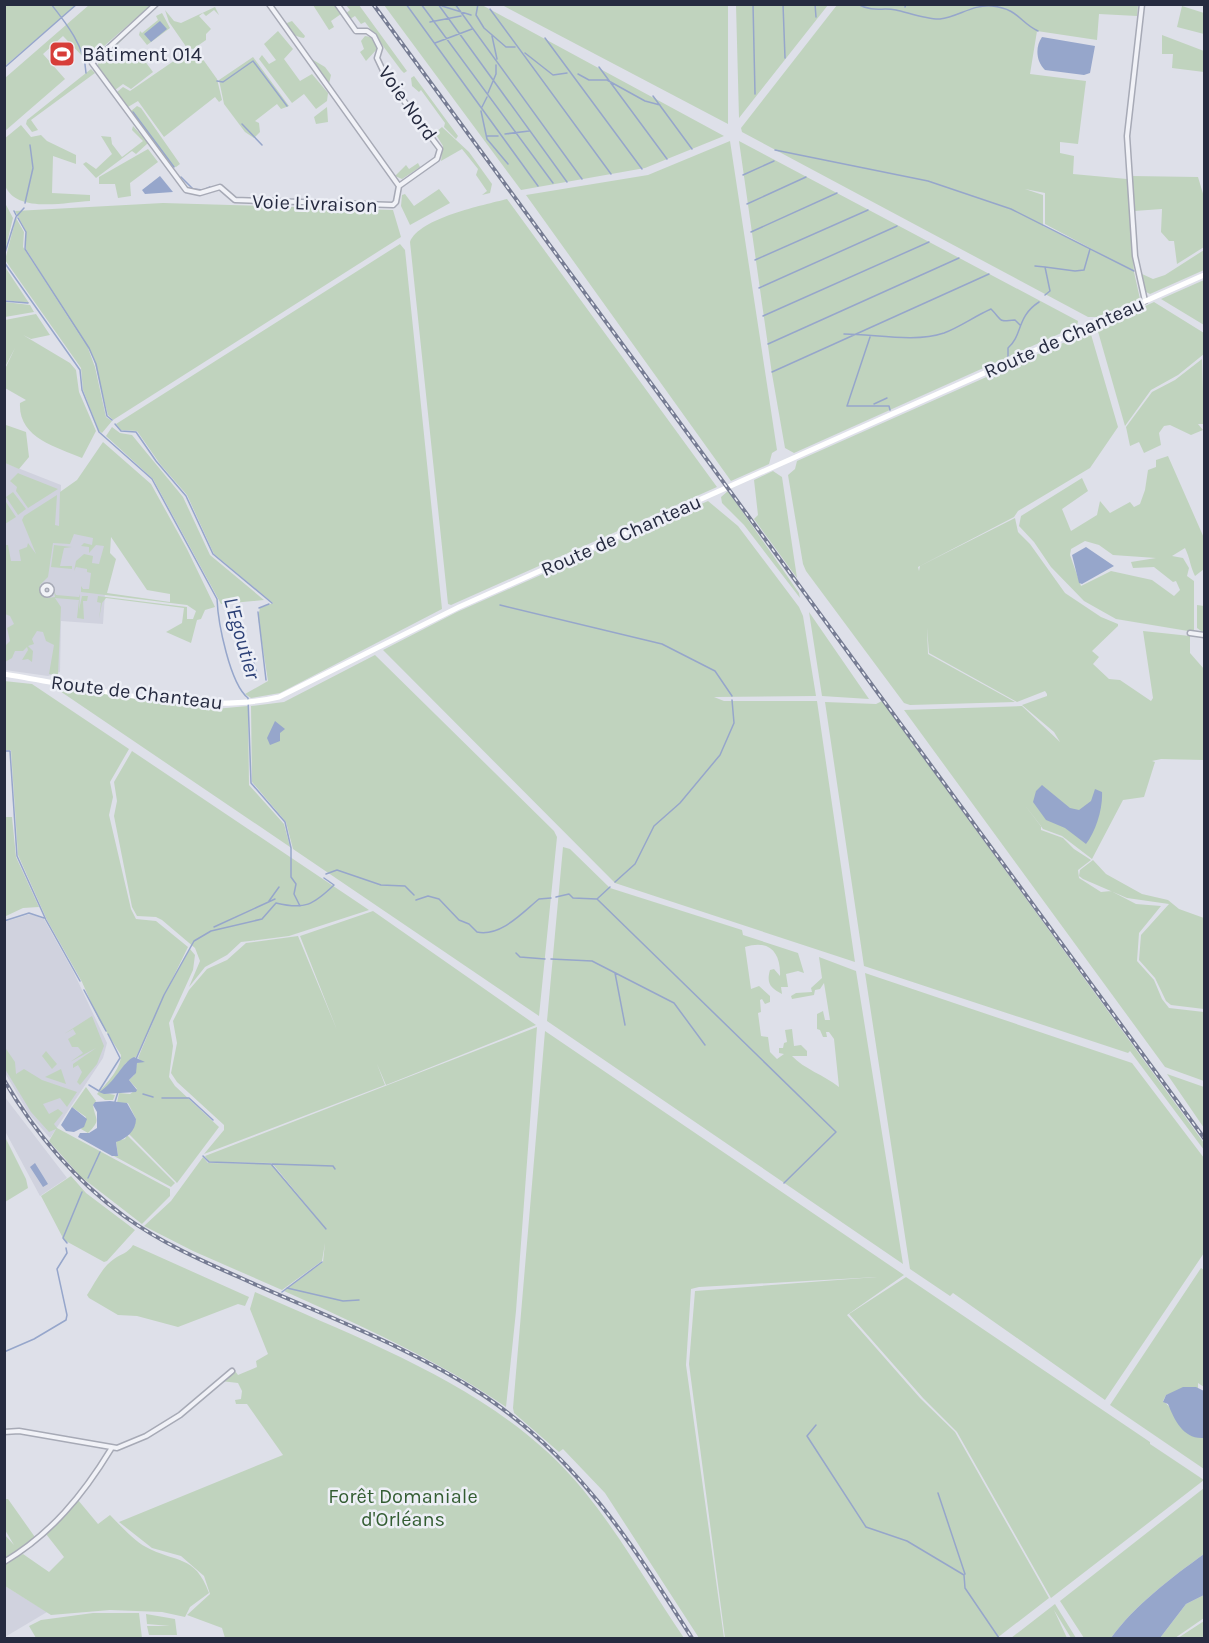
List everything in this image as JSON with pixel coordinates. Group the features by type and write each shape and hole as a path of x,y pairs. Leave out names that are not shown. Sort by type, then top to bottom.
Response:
{"main road":[{"name":"Route de Chanteau","path":"4,675 211,704 243,703 279,697 459,607 1204,274"}],"street":[{"name":"Voie Livraison","path":"156,4 92,63 186,189 200,193 220,187 235,200 393,205 396,202 399,186"},
{"path":"269,4 399,186"},
{"name":"Voie Nord","path":"337,4 356,31 367,31 376,39 381,48 377,58 386,76 440,152 437,159 399,186"},
{"path":"1142,4 1127,136 1135,256 1145,301"},
{"path":"1190,633 1204,635"},
{"path":"4,1432 20,1431 111,1449 126,1446 157,1431 202,1398 232,1371"},
{"path":"4,1562 37,1541 67,1511 111,1449"}],"shaded area":[{"path":"5,463 61,485 60,527 109,533 103,624 61,621 60,672 48,676 5,670"},
{"path":"30,914 44,919 73,971 107,1043 103,1058 50,1138 29,1114 5,1073 4,922"},
{"path":"4,1096 67,1178 40,1196 5,1131"},
{"path":"5,1586 47,1612 5,1637"}],"green space":[{"path":"5,4 76,4 76,5 5,66"},
{"path":"89,5 151,5 87,61 63,36 43,54 65,79 5,131 5,78"},
{"path":"313,5 334,5 341,14 331,21 334,27 329,30"},
{"path":"346,5 359,5 407,71 404,73 401,70 365,22 361,24 355,16 350,19 345,14 350,10"},
{"path":"384,5 482,5 724,136 645,168 521,190"},
{"path":"502,5 728,5 728,124"},
{"path":"736,5 828,5 739,118"},
{"path":"837,5 1138,5 1137,16 1099,14 1097,40 1037,31 1030,74 1086,81 1078,144 1060,142 1060,153 1074,156 1073,174 1127,179 1134,272 1140,299 1097,317 1088,317 742,132 741,128","holes":["1025,189 1045,193 1045,224 1107,257 1043,226 1043,195"]},
{"path":"1182,6 1204,13 1204,34 1177,27"},
{"path":"215,7 219,15 214,10 206,16 203,13 199,16 211,29 206,34 206,40 193,49 187,48 169,22 165,10 174,21 181,23"},
{"path":"162,13 170,28 147,45 139,35 140,31 142,33 158,20 156,16"},
{"path":"292,21 305,36 304,38 290,31 287,23"},
{"path":"132,30 111,51 124,59 138,52 153,72 131,89 123,84 115,90 98,66 98,59"},
{"path":"278,31 293,49 284,59 300,81 312,74 328,93 327,101 316,109 304,94 292,103 259,59 262,55 269,64 276,60 264,44"},
{"path":"1162,35 1204,51 1204,72 1172,68 1173,54 1162,54"},
{"path":"365,36 371,37 378,48 366,61 360,52 364,49 361,41"},
{"name":"Bâtiment 014","path":"63,41 75,55 62,67 50,53"},
{"path":"197,51 217,79 222,100 219,102 215,97 164,137 138,101 128,107 117,92 123,87 130,91 184,54"},
{"path":"253,57 289,106 281,109 277,104 255,121 259,123 260,132 254,138 245,132 224,104 219,80"},
{"path":"310,58 325,67 331,75 329,84"},
{"path":"91,69 95,73 31,120 38,130 32,132 26,124 27,120"},
{"path":"414,76 458,136 456,139 444,127 445,123 421,90 419,92 412,86 411,78"},
{"path":"137,106 141,108 180,164 176,167 171,166 131,111"},
{"path":"327,107 328,122 316,124 314,117"},
{"path":"21,125 31,137 41,135 47,141 76,155 76,164 53,156 52,193 90,195 90,201 54,204 28,203 17,199 9,192 3,177 4,139"},
{"path":"133,126 148,143 136,154 132,151 96,178 83,164 86,162 96,169 112,154 101,136 111,137 112,144 122,157 143,141 132,130"},
{"path":"442,127 469,152 492,184 490,193 482,195 487,191 476,175 478,169 462,149 441,161 443,146 435,133"},
{"path":"730,141 777,450 772,453 769,464 731,481 526,195 648,175"},
{"path":"739,141 1078,321 1077,326 794,453 785,448 772,374"},
{"path":"148,149 158,162 130,183 131,196 118,198 115,184 99,184 99,177"},
{"path":"418,163 420,167 402,179 395,176 406,165 409,169"},
{"path":"1132,176 1198,177 1204,197 1204,247 1177,264 1174,241 1169,241 1161,232 1162,209 1134,211"},
{"path":"439,189 450,203 410,225 401,206 402,195 405,194 414,206"},
{"path":"507,199 717,487 451,605 448,604 410,242 426,226 439,219"},
{"path":"5,203 13,218 5,251"},
{"path":"163,203 393,210 401,237 113,420 108,415 93,356 26,249 26,231 15,211"},
{"path":"16,218 24,232 23,247 88,348 95,367 106,417 112,421 102,433 99,431 83,390 81,368 5,260"},
{"path":"400,244 405,250 442,609 280,693 251,698 245,694 268,681 258,617 260,608 273,603 214,554 187,495 160,464 137,431 121,430 116,424"},
{"path":"1204,250 1204,270 1150,294 1146,292 1142,274 1153,279 1165,275"},
{"path":"5,267 29,303 5,300"},
{"path":"1204,280 1204,325 1161,299"},
{"path":"5,302 30,305 34,312 5,317"},
{"path":"1154,302 1204,333 1204,354 1178,375 1151,390 1125,426 1097,328"},
{"path":"36,314 50,335 31,339 23,335 70,363 76,370 79,392 96,431 82,458 50,445 32,433 25,425 21,415 20,403 26,400 5,388 5,369 15,348 5,367 5,320"},
{"path":"1090,331 1118,427 1090,468 1018,511 1014,517 918,567 919,571 920,566 1015,518 1018,532 1030,544 1065,593 1101,617 1118,624 1092,651 1099,657 1093,664 1109,679 1120,680 1151,701 1153,698 1143,631 1190,636 1190,653 1204,669 1204,760 1161,759 1152,761 1155,762 1144,797 1123,800 1092,859 1062,836 1043,829 1041,826 1041,830 1063,838 1074,849 1091,860 1078,870 1079,878 1101,892 1111,891 1136,904 1161,906 1139,933 1137,961 1154,980 1162,999 1169,1008 1204,1012 1204,1081 1165,1067 904,710 1022,706 1060,742 1054,732 1022,705 1047,696 1045,691 1017,702 929,653 927,628 928,654 1015,702 910,705 904,703 806,571 788,475 795,469 797,461"},
{"path":"1202,359 1204,424 1198,424 1203,430 1191,435 1170,425 1164,426 1159,433 1161,445 1144,453 1139,442 1130,446 1126,427 1152,392 1175,380"},
{"path":"5,418 6,425 26,432 29,457 19,469 5,463"},
{"path":"112,427 120,433 132,435 183,497 210,555 264,600 221,604 153,479 106,436"},
{"path":"103,442 151,484 187,549 215,607 205,610 201,619 197,620 191,643 166,632 182,623 184,608 106,598 102,603 99,619 101,603 97,602 98,596 187,607 187,619 193,619 196,611 187,605 81,592 81,586 83,589 89,589 91,573 87,572 87,569 76,567 74,571 76,561 84,554 93,556 92,563 99,564 104,546 96,545 89,553 89,547 81,546 84,543 92,545 93,538 74,534 70,544 53,543 48,577 40,585 41,593 48,598 55,597 54,591 56,595 79,597 80,594 79,610 82,596 88,596 87,601 83,601 84,619 77,618 79,600 55,598 61,607 58,675 49,674 54,645 46,641 43,632 37,631 32,639 34,644 28,646 33,651 32,662 28,659 22,660 28,650 27,647 23,651 15,651 12,658 5,662 5,646 10,641 7,628 14,624 10,616 5,614 5,545 8,545 11,561 21,561 19,550 27,547 28,543 36,554 22,520 24,516 57,495 55,525 59,526 60,492 77,480","holes":["111,537 147,590 170,594 170,602 107,593 116,559 110,553"]},
{"path":"1168,456 1204,538 1204,569 1195,576 1185,548 1172,556 1183,558 1189,568 1187,576 1194,581 1194,632 1116,619 1084,601 1051,567 1034,542 1019,526 1021,516 1082,478 1088,491 1062,509 1071,531 1097,515 1100,501 1110,513 1130,502 1134,507 1140,504 1148,470 1156,467 1156,460","holes":["1085,541 1099,545 1113,555 1156,558 1131,562 1133,568 1154,567 1173,582 1176,581 1180,590 1174,596 1152,580 1111,571 1081,586 1070,555 1071,549"]},
{"path":"773,471 782,477 797,578 754,519 758,515 754,480"},
{"path":"18,473 58,489 28,508 16,491 17,487 10,481"},
{"path":"728,491 799,593 800,598 744,525 722,503 721,497"},
{"path":"13,492 26,509 18,515 6,497"},
{"path":"708,501 738,526 799,607 803,616 816,696 714,697 724,701 817,701 855,962 615,883 383,650 457,612"},
{"path":"5,503 16,517 5,524"},
{"path":"54,545 72,547 64,548 60,566 72,566 72,569 51,567"},
{"path":"1197,605 1204,606 1204,633 1197,628"},
{"path":"809,612 869,699 822,696"},
{"path":"375,655 554,831 557,837 539,1016 293,849 286,822 252,782 251,706 284,702"},
{"path":"4,681 32,684 129,749 110,782 113,797 109,815 131,909 136,919 156,921 188,947 164,996 190,949 195,955 193,970 169,1023 173,1046 169,1077 175,1086 219,1127 177,1183 129,1134 136,1119 128,1103 117,1103 119,1093 130,1094 137,1089 129,1080 134,1075 137,1063 141,1061 138,1058 155,1017 136,1057 126,1063 109,1086 100,1092 115,1095 113,1100 105,1100 97,1094 116,1071 121,1055 99,1020 82,982 47,920 18,855 11,750 5,750"},
{"path":"51,685 215,709 248,706 249,785 284,824 290,847"},
{"path":"882,701 1204,1143 1204,1150 1130,1051 1128,1053 864,966 825,702 876,704"},
{"path":"132,751 369,910 289,936 241,942 227,955 205,967 189,987 200,961 195,948 162,920 156,917 137,916 132,907 114,816 117,801 114,782"},
{"path":"4,817 12,817 16,857 39,907 23,908 6,916"},
{"path":"563,847 570,849 610,888 742,930 743,935 798,953 804,973 798,971 786,974 788,987 781,987 782,994 769,982 770,970 774,969 780,976 776,954 767,946 745,947 751,989 759,986 770,996 770,1002 765,1004 762,999 760,1000 761,1012 758,1013 761,1036 768,1037 770,1052 777,1059 784,1054 779,1053 779,1048 783,1048 784,1043 787,1042 785,1030 792,1029 794,1046 801,1045 807,1051 807,1056 792,1056 802,1065 839,1087 834,1039 829,1032 826,1032 827,1037 823,1037 817,1029 817,1014 823,1011 825,1020 830,1020 824,983 820,989 815,990 814,995 792,999 791,996 796,993 812,992 811,988 822,978 819,957 856,971 903,1264 547,1021"},
{"path":"1093,860 1106,874 1142,894 1168,900 1179,909 1204,918 1204,1009 1171,1005 1166,1001 1155,978 1139,960 1141,935 1169,904 1127,898 1083,879 1079,876 1080,870"},
{"path":"373,911 536,1025 386,1085 377,1064 385,1085 204,1154 224,1130 224,1125 177,1082 171,1073 177,1043 173,1021 189,990 207,969 227,960 246,943 298,936 337,1030 300,936"},
{"path":"865,973 1132,1063 1204,1158 1204,1253 1105,1400 953,1293 950,1296 910,1269"},
{"path":"92,1016 104,1046 97,1064 80,1085 77,1082 82,1072 78,1065 73,1068 73,1064 96,1048 70,1062 83,1053 78,1047 72,1047 68,1039 76,1034 73,1029 64,1034"},
{"path":"537,1027 516,1311 506,1407 426,1358 284,1291 323,1262 325,1243 322,1261 282,1290 193,1251 144,1226 171,1201 203,1157 208,1163 271,1164 327,1230 272,1163 209,1162 205,1156"},
{"path":"545,1031 904,1275 847,1315 920,1398 955,1432 1049,1598 997,1638 725,1638 689,1364 695,1291 877,1277 699,1287 691,1289 686,1365 724,1638 699,1638 605,1493 563,1449 559,1452 514,1413"},
{"path":"4,1046 15,1062 16,1074 24,1069 42,1080 77,1092 67,1107 60,1098 43,1104 49,1114 58,1109 63,1113 54,1124 57,1128 170,1189 170,1196 142,1224 80,1176 49,1141 56,1129 49,1132 31,1112 5,1069"},
{"path":"46,1051 57,1064 52,1069 42,1056"},
{"path":"61,1069 66,1084 45,1077"},
{"path":"1167,1074 1204,1087 1204,1128"},
{"path":"86,1087 96,1101 93,1105 96,1122 88,1133 81,1129 86,1117 72,1107"},
{"path":"127,1135 175,1183 171,1187 114,1156 118,1156 116,1141 125,1139"},
{"path":"5,1137 26,1179 28,1188 5,1202"},
{"path":"71,1176 86,1193 135,1230 107,1261 104,1262 64,1240 41,1196"},
{"path":"133,1245 249,1297 245,1306 238,1304 178,1327 137,1316 118,1315 89,1298 87,1295 106,1266"},
{"path":"1201,1268 1204,1270 1204,1387 1198,1383 1198,1388 1166,1395 1163,1401 1188,1433 1204,1437 1204,1469 1110,1405"},
{"path":"906,1277 1204,1480 1051,1598 957,1432 923,1398 849,1314"},
{"name":"Forêt Domaniale d'Orléans","path":"255,1292 432,1373 515,1425 552,1456 584,1491 623,1544 684,1638 225,1638 222,1628 187,1615 210,1594 204,1576 181,1556 152,1548 119,1522 283,1455 247,1404 236,1404 235,1400 241,1399 242,1391 238,1383 221,1381 235,1371 238,1375 257,1367 256,1361 268,1354 250,1309"},
{"path":"1204,1488 1204,1554 1142,1603 1111,1638 1084,1638 1060,1601"},
{"path":"5,1499 8,1499 37,1540 5,1561 4,1534 14,1545 5,1530"},
{"path":"78,1500 98,1524 110,1515 141,1544 191,1566 203,1580 209,1593 190,1607 185,1617 162,1612 110,1610 51,1615 5,1586 4,1564 23,1554 49,1572 64,1557 46,1534"},
{"path":"1204,1595 1204,1618 1175,1638 1160,1638 1186,1604"},
{"path":"1055,1604 1076,1638 1071,1638 1054,1610 1067,1638 1011,1638"},
{"path":"93,1613 139,1613 142,1638 36,1638 29,1626 41,1620"},
{"path":"146,1614 175,1619 177,1635 149,1635 147,1626 170,1626 147,1624"},
{"path":"1204,1621 1204,1638 1178,1638"}],"water":[{"path":"160,21 167,29 151,42 144,34"},
{"path":"1042,37 1095,46 1090,73 1084,75 1045,70 1038,54 1038,45"},
{"path":"160,176 173,192 145,194 142,190"},
{"path":"1086,547 1114,566 1082,584 1079,583 1072,555"},
{"path":"253,657 259,678 254,680 248,659"},
{"path":"275,721 285,729 280,733 280,741 270,745 267,738"},
{"path":"1042,785 1070,808 1079,810 1091,801 1095,789 1102,792 1098,819 1086,844 1065,828 1046,820 1033,802 1036,791"},
{"path":"134,1057 145,1062 137,1063 136,1073 129,1080 137,1090 136,1092 104,1094 99,1092 110,1083 130,1059"},
{"path":"95,1102 127,1103 136,1119 130,1134 116,1142 118,1156 112,1156 78,1137 80,1133 89,1133 97,1128 97,1112 93,1105"},
{"path":"72,1107 87,1119 84,1127 74,1132 66,1131 61,1125"},
{"path":"35,1163 48,1184 43,1187 30,1167"},
{"path":"1183,1387 1196,1387 1204,1391 1203,1438 1185,1432 1176,1422 1168,1404 1163,1402 1166,1395"},
{"path":"1204,1554 1204,1595 1186,1604 1160,1638 1111,1638 1142,1603"}],"waterway":[{"name":"L'Egoutier","path":"51,4 78,45 86,73"},
{"path":"4,68 77,4"},
{"path":"406,4 538,186"},
{"path":"421,4 553,183"},
{"path":"438,4 567,182"},
{"path":"455,4 582,179"},
{"path":"478,4 476,15 484,28 506,47 515,47"},
{"path":"753,4 755,94"},
{"path":"783,4 785,58"},
{"path":"815,4 816,17"},
{"path":"857,4 873,9 891,9 935,19 947,18 978,7 992,6 1008,10 1038,31"},
{"path":"442,6 471,15"},
{"path":"490,9 611,174"},
{"path":"430,22 461,16"},
{"path":"435,43 472,29"},
{"path":"492,36 497,59"},
{"path":"545,38 642,169"},
{"path":"525,53 553,75 567,73"},
{"path":"217,81 223,82 253,61 287,106"},
{"path":"488,93 496,74 496,65"},
{"path":"599,67 667,159"},
{"path":"578,74 589,80 607,80 645,101 660,105"},
{"path":"653,96 692,149"},
{"path":"482,107 487,97"},
{"path":"481,111 487,139 508,164"},
{"path":"133,112 174,167"},
{"path":"242,124 262,145"},
{"path":"505,134 529,131"},
{"path":"487,136 498,136"},
{"name":"L'Egoutier","path":"25,203 33,168 30,145"},
{"path":"775,150 928,181 1011,209 1134,271"},
{"path":"743,175 774,161"},
{"path":"181,177 193,189 203,190 210,187"},
{"path":"747,204 806,177"},
{"path":"751,232 837,193"},
{"name":"L'Egoutier","path":"4,256 16,217 24,208"},
{"path":"755,260 868,210"},
{"name":"L'Egoutier","path":"14,211 16,215"},
{"path":"18,218 26,232 25,249 89,348 96,364 107,416 112,420"},
{"path":"759,288 897,226"},
{"path":"763,316 929,242"},
{"path":"1045,295 1050,291 1045,267 1084,270 1090,249"},
{"path":"768,344 959,258"},
{"name":"L'Egoutier","path":"4,262 80,370 82,390 99,432 152,479 217,599 220,623 231,667 242,691 248,698 251,783 285,822 291,848 291,877 296,884 294,894 300,906"},
{"path":"1035,266 1045,267"},
{"path":"772,372 989,274"},
{"path":"4,301 28,303"},
{"path":"1008,357 1008,348 1013,343 1023,320 1039,302"},
{"path":"844,334 907,338 932,336 950,331 991,309 1001,320 1015,320 1020,325"},
{"path":"870,337 847,406 889,406 890,410"},
{"path":"874,404 887,398"},
{"path":"115,424 121,431 136,432 156,461 186,496 213,554 272,603"},
{"path":"259,608 269,604"},
{"path":"500,605 662,644 715,671 732,696"},
{"path":"258,612 266,680"},
{"path":"615,882 635,864 654,826 680,803 720,755 734,723 732,700"},
{"path":"4,751 10,751 17,856 46,920 80,981"},
{"path":"326,874 337,870 381,885 405,886 414,895"},
{"name":"L'Egoutier","path":"136,1059 164,995 194,941 211,931 262,919 276,903 294,906 308,904 334,885 324,878"},
{"path":"269,901 279,887"},
{"path":"556,897 569,894 573,898 597,899 610,887"},
{"path":"416,900 428,896 439,899 459,920 469,924 477,932 486,933 511,922 539,899 551,898"},
{"path":"214,927 275,899"},
{"path":"597,899 836,1132 784,1183"},
{"path":"4,921 29,913 44,918"},
{"path":"516,953 520,957 545,959"},
{"path":"551,959 592,961 674,1003 705,1045"},
{"path":"615,973 625,1025"},
{"path":"84,990 106,1031"},
{"path":"89,1085 99,1091 120,1058 108,1034"},
{"name":"L'Egoutier","path":"114,1105 118,1092"},
{"path":"143,1094 153,1097"},
{"path":"162,1098 189,1098 213,1120"},
{"name":"L'Egoutier","path":"88,1178 100,1152"},
{"path":"203,1156 209,1162 271,1164 326,1229"},
{"path":"272,1164 333,1166 335,1169"},
{"name":"L'Egoutier","path":"67,1243 63,1238 82,1192"},
{"name":"L'Egoutier","path":"4,1352 34,1339 66,1320 67,1315 57,1269 67,1253 66,1248"},
{"path":"282,1292 322,1262"},
{"path":"287,1288 343,1301 359,1300"},
{"path":"816,1425 807,1436 866,1527 907,1541 964,1575 965,1588 999,1638"},
{"path":"938,1493 965,1574"}],"railway":[{"path":"373,4 1204,1138"},
{"path":"4,1080 29,1119 57,1154 89,1187 124,1216 195,1257 425,1361 455,1377 517,1420 548,1447 601,1505 648,1569 692,1638"}],"place":[{"name":"Bâtiment 014","path":"62,54"}]}
